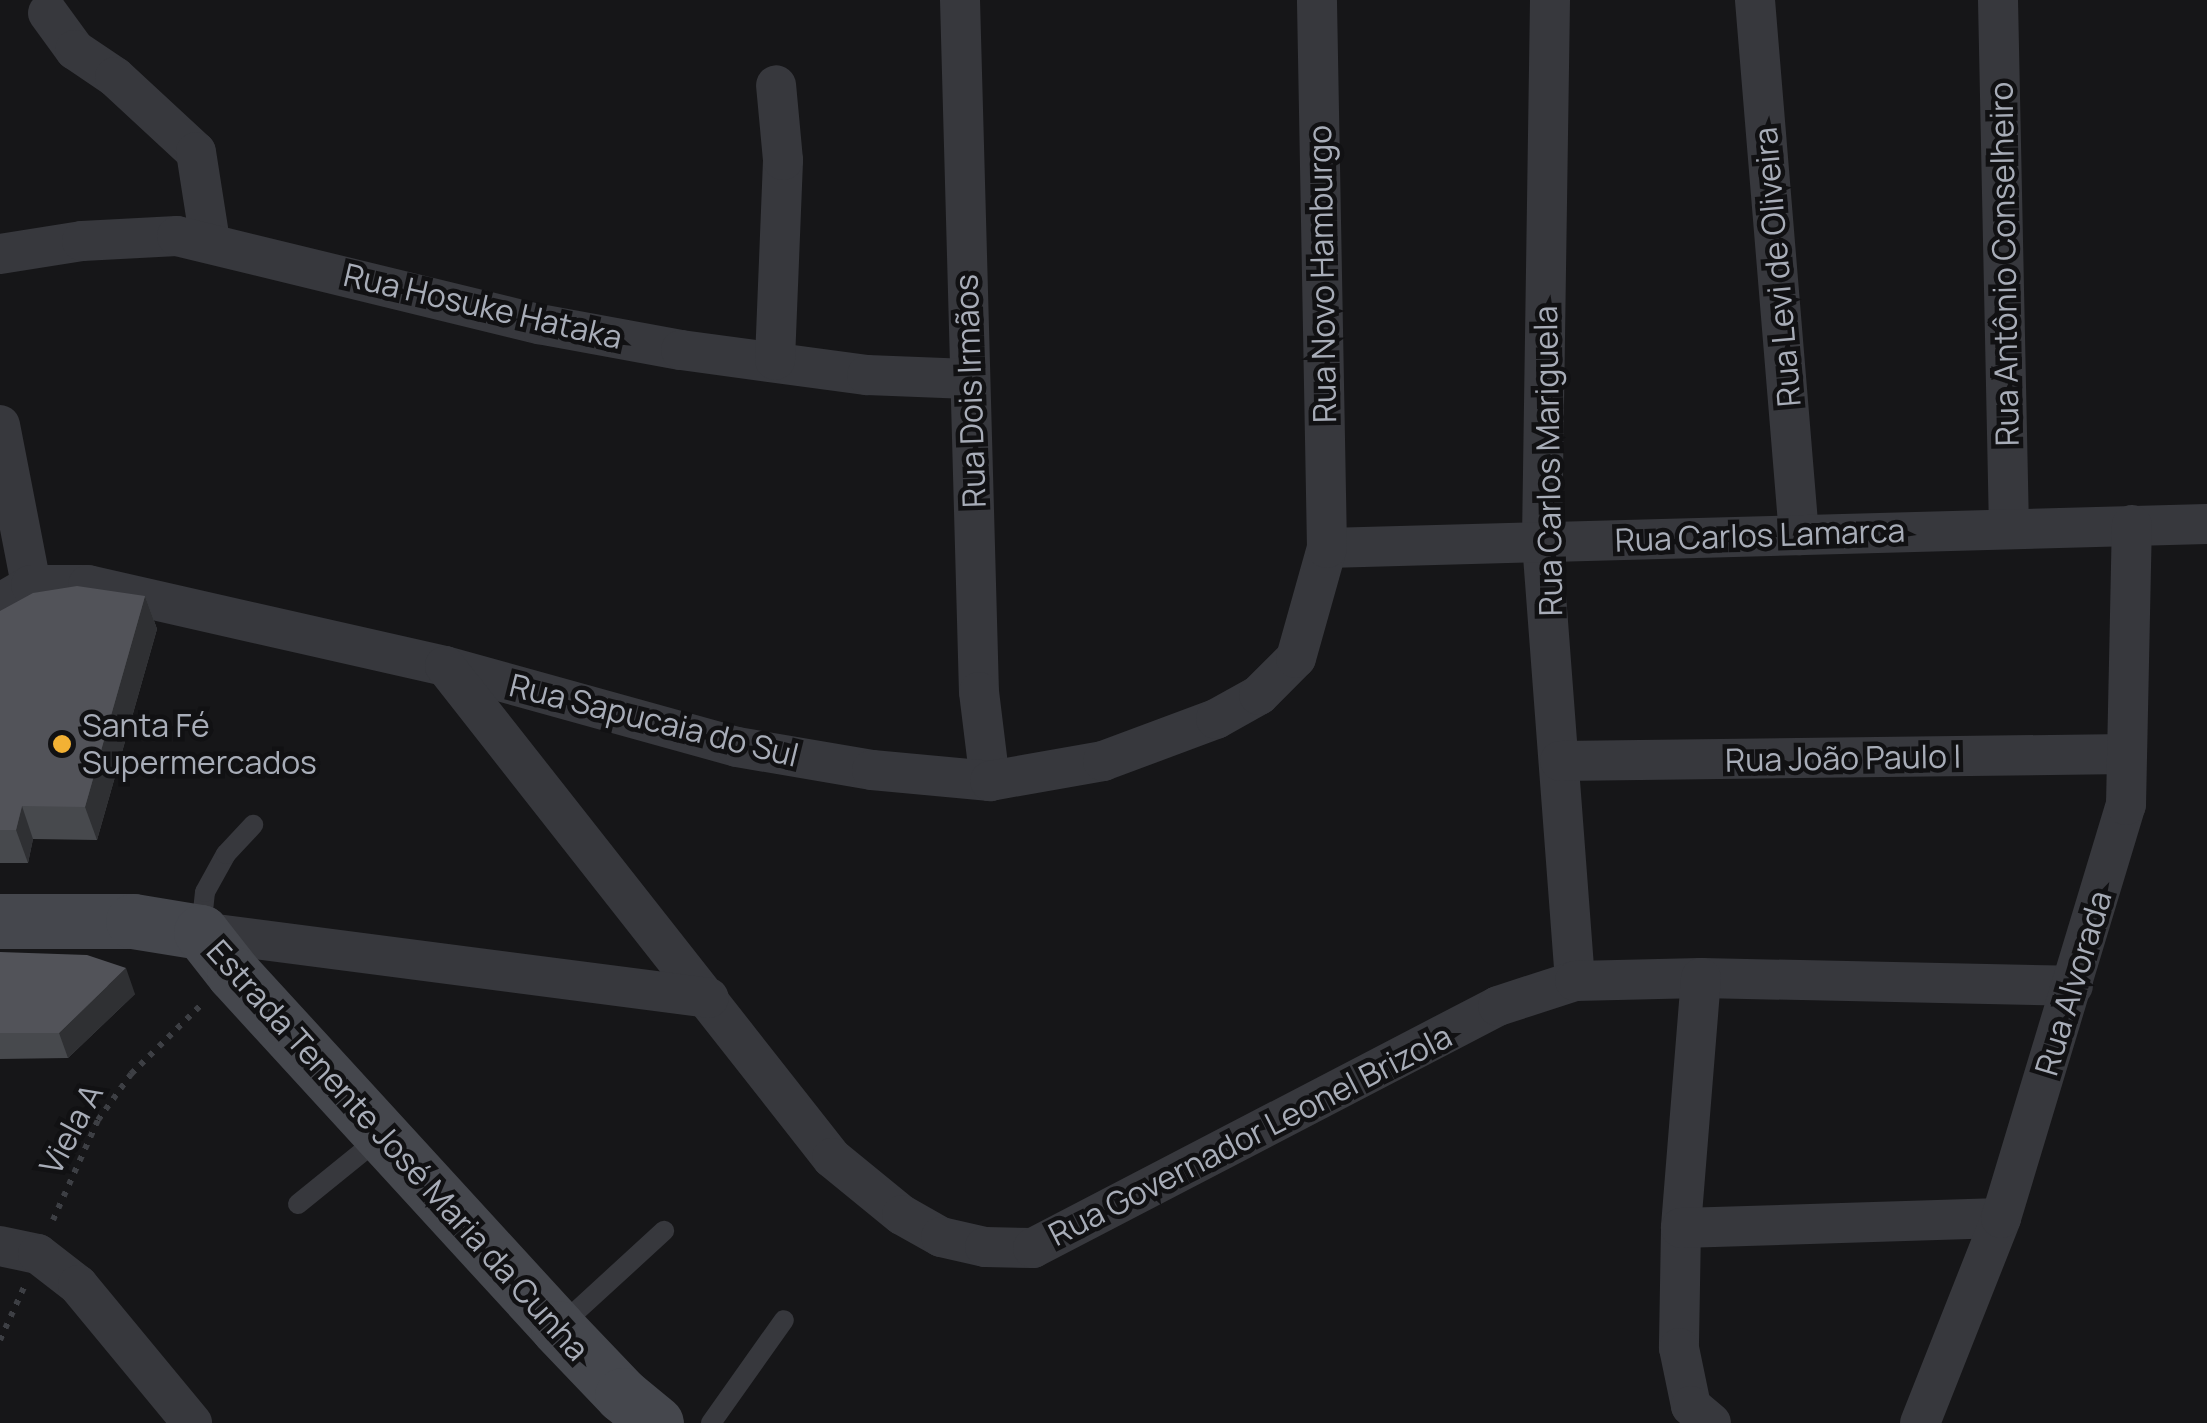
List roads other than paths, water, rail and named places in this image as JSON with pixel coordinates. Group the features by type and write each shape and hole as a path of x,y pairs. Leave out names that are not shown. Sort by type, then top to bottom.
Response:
{"main road":[{"name":"Estrada Tenente José Maria da Cunha","path":"0,921 133,921 201,932 234,974 558,1328 622,1395 656,1423"}],"street":[{"name":"Rua Dois Irmãos","path":"960,0 979,692 990,781"},
{"name":"Rua Novo Hamburgo","path":"1317,0 1327,548"},
{"name":"Rua Carlos Mariguela","path":"1550,0 1542,542 1574,980"},
{"name":"Rua Levi de Oliveira","path":"1755,0 1799,534"},
{"name":"Rua Antônio Conselheiro","path":"1998,0 2010,528"},
{"path":"48,13 75,50 126,87 196,152 210,241"},
{"path":"776,85 783,160 776,360"},
{"name":"Rua Hosuke Hataka","path":"0,254 126,237 178,236 539,324 681,350 868,375 969,379"},
{"path":"0,425 16,594"},
{"name":"Rua Carlos Lamarca","path":"1327,548 2207,524"},
{"name":"Rua Alvorada","path":"1920,1423 2001,1218 2126,805 2132,525"},
{"name":"Rua Sapucaia do Sul","path":"16,594 88,586 444,666 737,747 872,770 990,781 1103,761 1216,719 1258,695 1296,658 1327,548"},
{"name":"Rua Governador Leonel Brizola","path":"444,666 832,1158 902,1215 942,1236 985,1247 1033,1248 1498,1006 1574,980 1700,978 2073,986"},
{"name":"Rua João Paulo I","path":"1560,761 2127,754"},
{"path":"201,932 709,998"},
{"path":"1700,978 1681,1228 1679,1348 1692,1406 1712,1423"},
{"path":"1681,1228 2001,1218"},
{"path":"19,1250 78,1285 192,1423"}],"lane":[{"path":"201,932 205,892 226,854 253,825"},
{"path":"298,1204 382,1136"},
{"path":"558,1328 664,1231"},
{"path":"711,1423 784,1320"}],"place":[{"name":"Santa Fé Supermercados","path":"62,744"}]}
